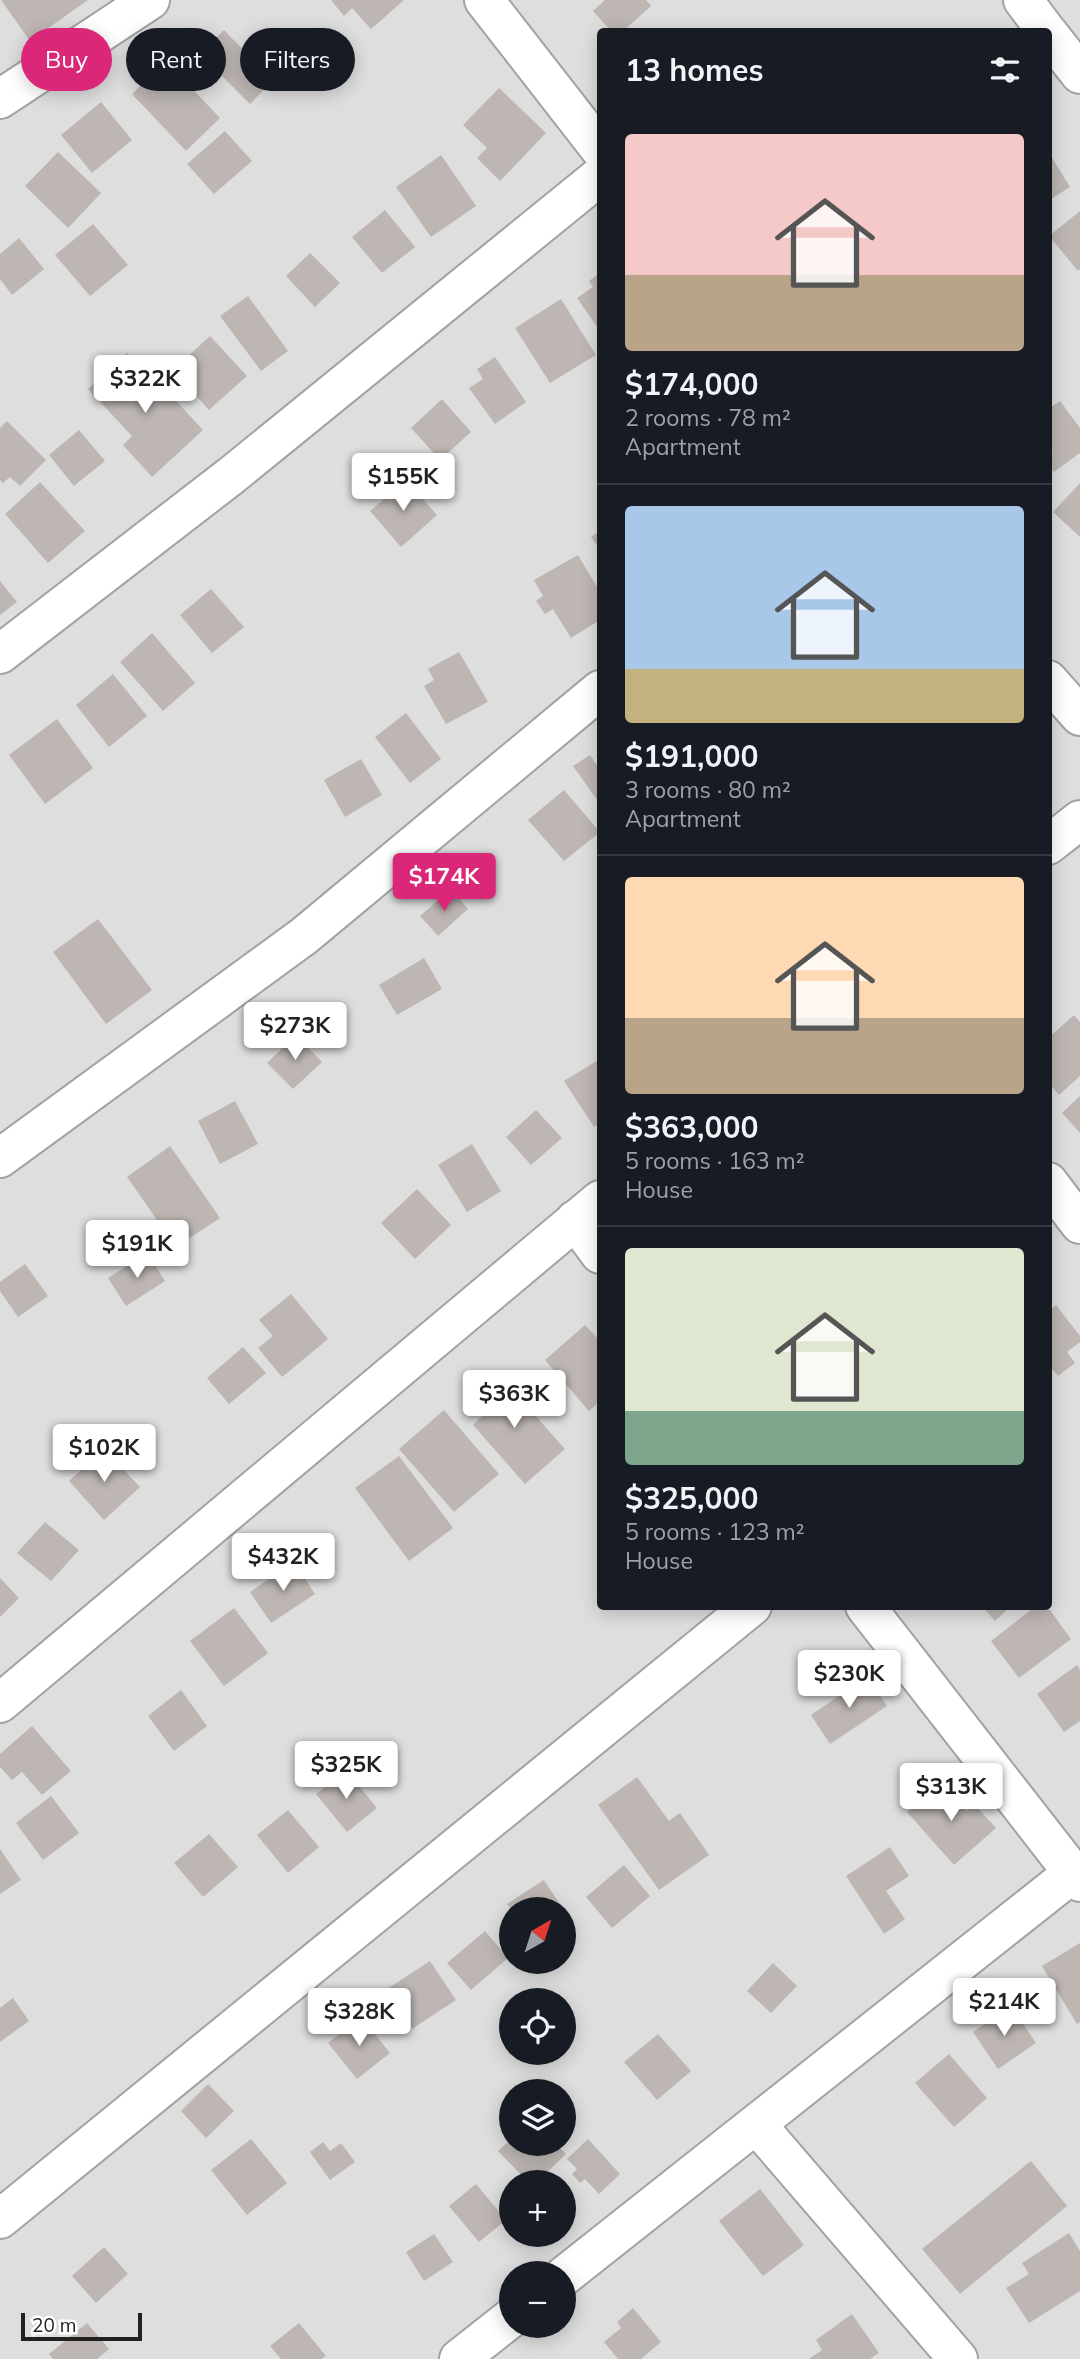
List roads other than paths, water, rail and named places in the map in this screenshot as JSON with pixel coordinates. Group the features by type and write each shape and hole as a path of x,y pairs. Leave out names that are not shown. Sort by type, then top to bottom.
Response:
{"street":[{"path":"0,99 150,0"},
{"path":"484,0 597,145"},
{"path":"1023,0 1045,28"},
{"path":"1052,37 1080,75"},
{"path":"0,654 232,475 597,178"},
{"path":"1052,684 1080,716"},
{"path":"0,1158 304,936 597,692"},
{"path":"1052,842 1080,820"},
{"path":"1052,1187 1080,1224"},
{"path":"0,1703 588,1210 597,1243"},
{"path":"0,2218 747,1610"},
{"path":"576,2266 1077,1877 868,1610"},
{"path":"756,2124 958,2359"},
{"path":"459,2359 499,2327"}]}
